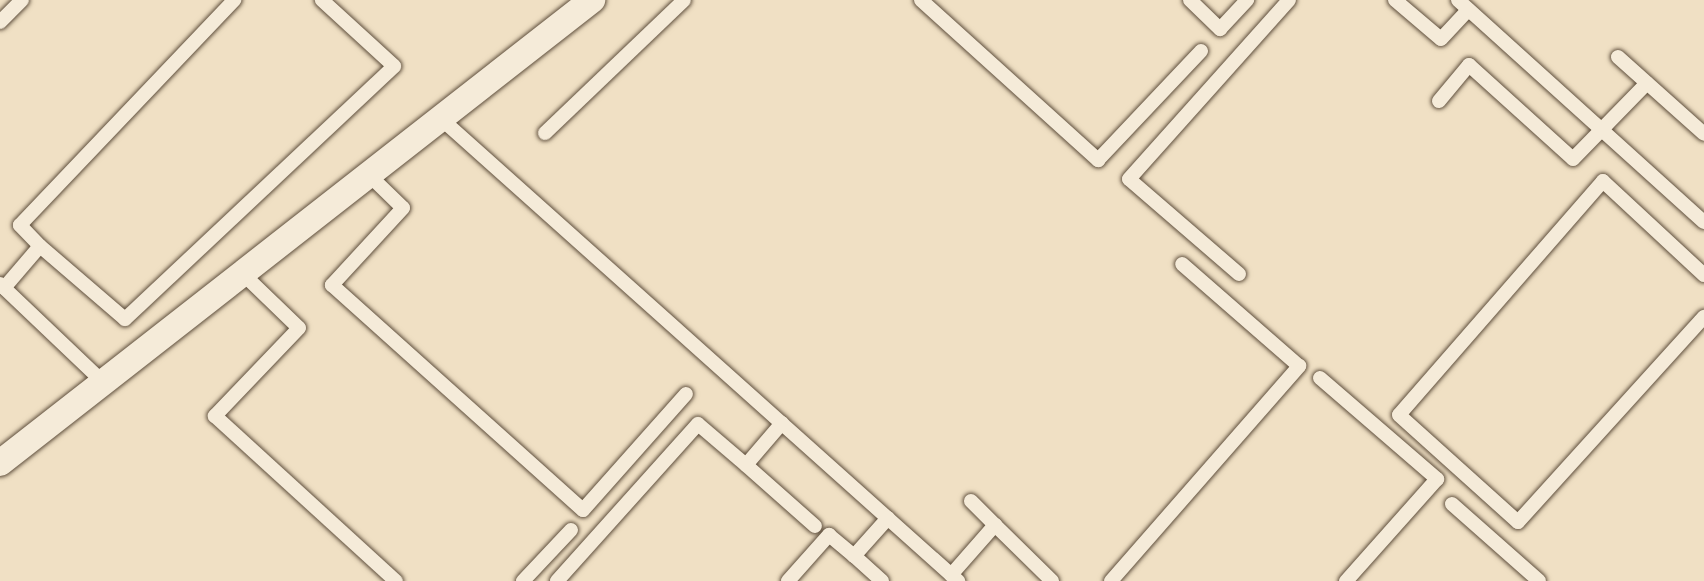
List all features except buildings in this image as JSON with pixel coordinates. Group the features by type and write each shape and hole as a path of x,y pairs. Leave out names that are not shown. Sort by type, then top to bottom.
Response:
{"street":[{"path":"0,463 438,116 592,0"}],"lane":[{"path":"0,22 22,0"},
{"path":"234,0 20,225 40,246 125,319 394,66 322,0"},
{"path":"545,133 684,0"},
{"path":"921,0 1098,160 1201,51"},
{"path":"1190,0 1220,29 1248,0"},
{"path":"1239,274 1129,178 1289,0"},
{"path":"1395,0 1441,39 1463,5 1704,222"},
{"path":"1618,57 1704,134"},
{"path":"1439,101 1469,65 1573,159 1647,83"},
{"path":"438,116 955,578 995,525"},
{"path":"367,173 403,208 332,285 583,510 686,394"},
{"path":"1703,271 1603,181 1399,415 1518,522 1704,317"},
{"path":"40,246 2,286 104,383"},
{"path":"1111,581 1299,366 1182,264"},
{"path":"242,273 299,328 215,416 396,581"},
{"path":"1320,378 1437,479 1346,581"},
{"path":"557,581 698,424 815,526"},
{"path":"746,465 782,424"},
{"path":"971,501 1052,581"},
{"path":"1452,505 1539,581"},
{"path":"854,556 888,518"},
{"path":"523,581 571,530"},
{"path":"788,581 829,535 882,581"}]}
